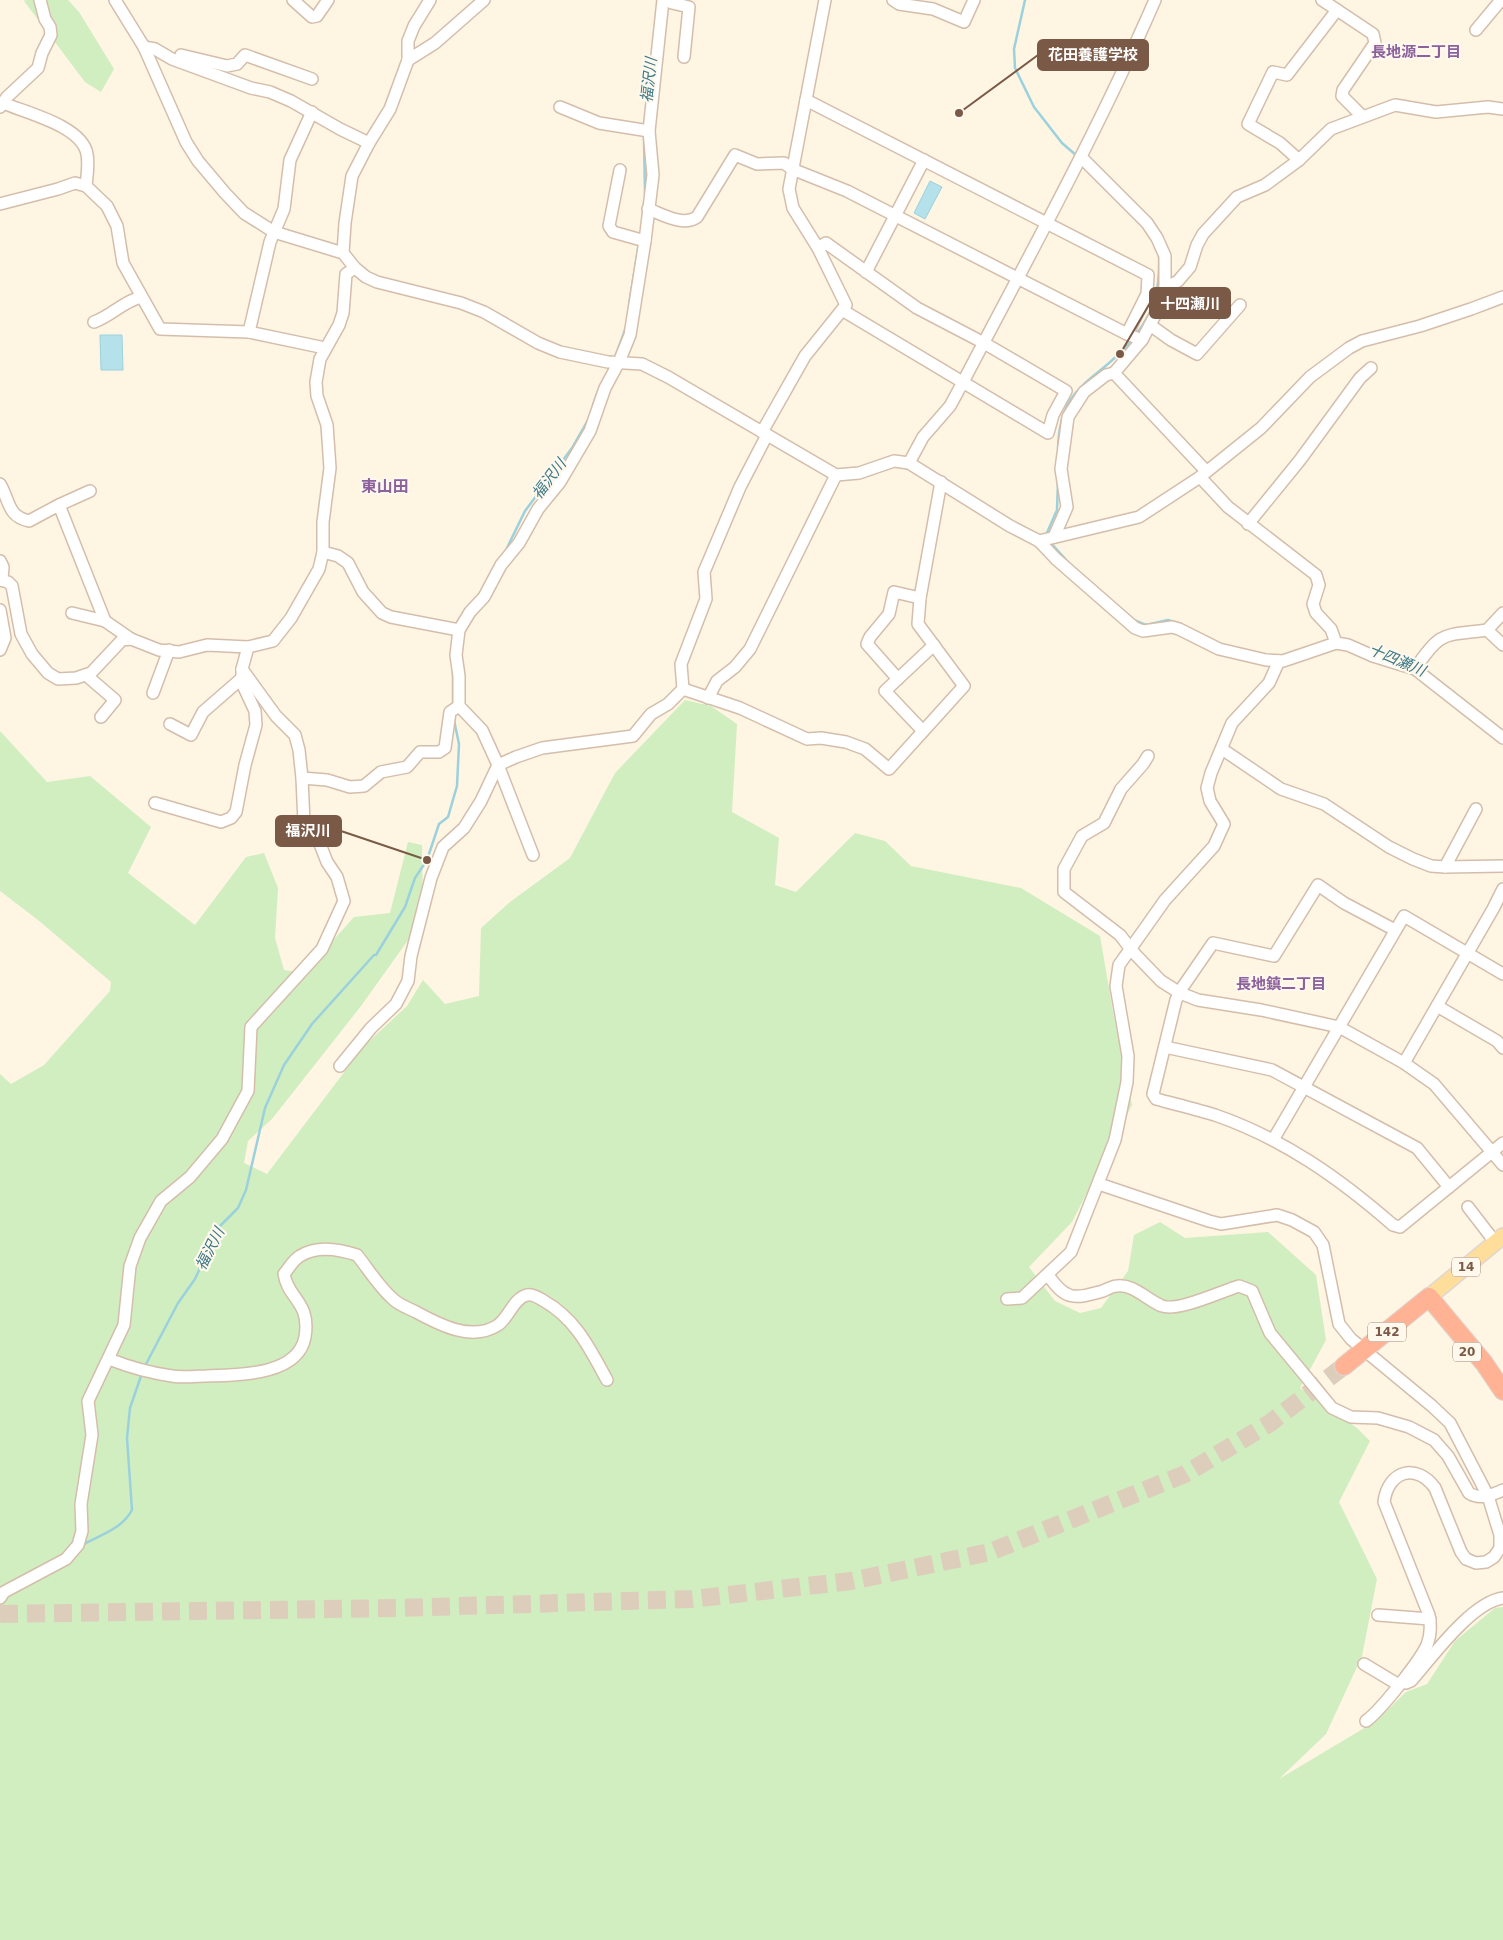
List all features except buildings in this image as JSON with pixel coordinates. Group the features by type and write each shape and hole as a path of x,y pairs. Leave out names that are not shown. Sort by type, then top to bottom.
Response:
{"highway":[{"name":"142","path":"1344,1366 1426,1299"},
{"name":"20","path":"1426,1299 1484,1363 1503,1391"},
{"name":"20","path":"1426,1299 1474,1360 1503,1406"}],"main road":[{"name":"14","path":"1426,1299 1499,1239"}],"street":[{"path":"40,0 51,35 42,53 38,68 2,100 65,127 79,138 88,154 86,186"},
{"path":"115,0 150,48 173,114 198,161 244,213 274,232 343,253 355,268 366,277 377,282 461,303 484,312 538,343 560,352 608,362 642,364 668,377 836,475 859,473 894,462 909,463 1039,542 1135,628 1144,631 1172,627 1219,649 1278,661 1336,643 1348,645 1373,656 1415,669 1503,738"},
{"path":"293,0 312,17 316,16 328,0"},
{"path":"343,253 352,176 390,109 408,60 408,41 414,26 430,0"},
{"path":"408,60 435,43 484,0"},
{"path":"533,855 482,730 459,706 459,676 456,655 458,630 470,612 484,598 501,565 519,543 538,509 560,482 590,431 605,388 619,362 630,335 645,241 652,175 649,131 663,0"},
{"path":"672,0 672,3 689,7 684,57"},
{"path":"340,1066 371,1028 396,1004 408,981 411,956 432,878 443,847 464,828 498,766 516,757 542,748 633,736 651,714 668,704 683,689 681,664 706,599 704,572 765,433 805,356 846,306 818,248 793,208 789,189 825,0"},
{"path":"893,0 899,4 933,9 964,22 974,0"},
{"path":"909,463 923,437 950,406 984,343 1081,157 1155,0"},
{"path":"1322,0 1373,34 1375,43 1343,90 1342,96 1362,116"},
{"path":"1476,30 1501,0"},
{"path":"1299,160 1280,143 1248,124 1274,72 1288,76 1337,10"},
{"path":"150,48 227,66 237,64 245,55 312,79"},
{"path":"150,48 172,59 250,88 284,98 369,143"},
{"path":"806,100 1148,275 1147,294 1127,334"},
{"path":"1165,288 1178,281 1190,267 1197,245 1203,234 1237,197 1265,185 1299,160 1331,129 1395,104 1436,112 1488,107 1503,109"},
{"path":"560,107 598,123 649,131"},
{"path":"249,332 261,274 274,232 284,208 290,160 312,112"},
{"path":"648,209 680,221 692,221 697,217 735,155 757,164 784,163 792,169 847,191 1142,340"},
{"path":"842,310 1048,433 1053,414 1074,394 1106,375 1114,373 1142,340 1159,308 1165,288 1165,256 1158,238 1147,222 1081,157"},
{"path":"866,272 924,160"},
{"path":"620,170 609,226 613,232 645,241"},
{"path":"0,204 58,190 75,182 86,186 107,206 117,226 123,263 160,329 249,332 326,348"},
{"path":"818,248 826,243 917,308 1074,394"},
{"path":"72,614 105,621 131,639 159,650 179,652 207,645 248,647 273,641 291,618 319,569 323,552 323,522 330,468 327,425 317,396 316,382 318,365 339,325 343,313 346,274 355,268"},
{"path":"1039,542 1140,517 1203,474 1261,428 1310,377 1349,348 1362,341 1471,310 1503,296"},
{"path":"94,322 106,318 129,300 141,297"},
{"path":"1150,325 1171,340 1197,354 1240,305"},
{"path":"1248,524 1300,460 1360,378 1371,368"},
{"path":"1114,373 1203,474 1228,507 1316,575 1319,585 1313,604 1316,613 1331,629 1336,643"},
{"path":"1054,537 1067,507 1061,469 1068,417 1074,394"},
{"path":"708,698 717,681 735,667 750,649 836,475"},
{"path":"683,689 698,692 708,698 740,708 806,739 821,738 846,742 865,748 889,769 964,686 918,624 920,598 941,482"},
{"path":"0,484 12,513 19,519 29,521 59,504 90,491"},
{"path":"59,504 105,621"},
{"path":"323,552 338,556 348,563 363,592 382,613 391,617 458,630"},
{"path":"0,561 3,568 1,580 8,582 12,586 20,634 32,654 48,673 58,679 91,673 122,640 131,639"},
{"path":"898,679 867,644 870,637 889,614 894,592 920,598"},
{"path":"0,610 5,638 0,650"},
{"path":"1415,669 1430,646 1441,638 1452,633 1487,630 1503,613"},
{"path":"1487,630 1503,644"},
{"path":"923,731 885,691 934,645"},
{"path":"155,803 221,822 231,818 236,812 245,765 256,725 255,711 245,690 242,673 248,647"},
{"path":"153,693 169,650"},
{"path":"1008,1299 1022,1298 1071,1252 1115,1140 1127,1082 1128,1056 1116,986 1119,965 1165,900 1214,846 1224,824 1210,801 1207,788 1211,772 1232,723 1268,683 1278,661"},
{"path":"170,724 191,735 202,712 242,673"},
{"path":"0,1598 4,1592 66,1559 78,1545 82,1531 81,1504 92,1435 88,1402 113,1361 124,1325 130,1266 140,1238 160,1201 190,1177 222,1139 248,1091 251,1027 322,949 344,901 337,877 327,862 318,839 307,830 304,823 302,778 299,750 295,735 276,716 242,673"},
{"path":"86,675 115,700 101,717"},
{"path":"302,778 327,780 350,787 364,786 381,772 407,767 420,752 439,752 445,748 450,712 459,706"},
{"path":"1222,749 1281,789 1324,804 1389,847 1431,866 1503,866"},
{"path":"1148,756 1121,789 1104,823 1082,836 1064,868 1064,892 1120,935 1161,982 1180,993 1198,1000 1261,1010 1339,1027 1404,1063 1434,1084 1503,1165"},
{"path":"1445,867 1476,809"},
{"path":"1395,930 1344,903 1318,885 1274,956 1213,943 1180,993 1153,1094 1156,1098 1215,1115 1273,1140 1322,1168 1354,1191 1393,1225 1400,1227 1503,1143"},
{"path":"1404,1063 1468,953 1498,912 1503,889"},
{"path":"1273,1140 1404,916 1503,974"},
{"path":"1437,1006 1497,1040 1503,1048"},
{"path":"1165,1047 1272,1070 1417,1148 1449,1187"},
{"path":"1099,1184 1221,1224 1277,1215 1292,1220 1314,1232 1323,1245 1339,1324 1351,1338 1432,1406 1450,1424 1495,1493 1500,1548 1494,1557 1486,1562 1476,1564 1466,1559 1461,1552 1435,1488 1429,1480 1421,1475 1403,1473 1394,1478 1385,1491 1384,1502 1431,1625 1427,1645 1400,1683 1366,1721"},
{"path":"1468,1207 1499,1239"},
{"path":"113,1361 174,1377 260,1373 284,1363 301,1350 305,1337 306,1320 301,1305 285,1282 284,1274 298,1256 325,1248 357,1254 385,1292 395,1301 436,1323 457,1330 483,1331 498,1325 520,1298 526,1295 534,1295 553,1306 575,1326 590,1347 607,1380"},
{"path":"1048,1275 1058,1290 1067,1296 1078,1297 1117,1286 1132,1288 1164,1307 1178,1306 1239,1286 1252,1291 1270,1333 1332,1408 1351,1417 1378,1418 1409,1427 1434,1440 1448,1456 1468,1493 1474,1496 1495,1493"},
{"path":"1364,1664 1400,1683 1411,1681 1468,1617 1487,1602 1503,1598"},
{"path":"1378,1615 1430,1620"}],"green space":[{"path":"25,0 68,0 79,12 114,69 101,92 85,82"},
{"path":"685,700 711,706 737,724 732,812 779,838 775,885 796,892 855,833 885,841 911,866 1021,888 1100,936 1132,1105 1072,1222 1029,1267 1055,1301 1080,1313 1101,1308 1128,1271 1134,1235 1160,1222 1185,1238 1268,1232 1316,1275 1326,1340 1300,1388 1357,1428 1370,1441 1339,1502 1377,1579 1362,1656 1326,1734 1279,1779 1376,1721 1406,1692 1427,1684 1455,1641 1495,1608 1503,1607 1503,1940 0,1940 0,1074 11,1084 44,1065 110,991 111,982 38,920 0,891 0,731 47,782 90,776 151,827 128,873 195,925 246,857 264,853 278,888 275,938 284,970 304,973 354,917 390,913 408,842 422,845 423,919 361,1006 272,1119 248,1141 244,1163 267,1174 364,1046 407,1006 423,980 445,1004 479,996 481,928 510,902 570,858 615,773"}],"water":[{"path":"930,181 942,187 925,219 914,213"},
{"path":"100,335 122,335 123,370 101,370"}],"waterway":[{"name":"十四瀬川","path":"1025,0 1014,49 1015,68 1034,107 1062,143 1077,156"},
{"name":"福沢川","path":"644,139 645,193"},
{"name":"福沢川","path":"629,305 639,243"},
{"name":"十四瀬川","path":"1137,333 1149,315 1156,296 1159,276 1159,255"},
{"name":"福沢川","path":"616,355 626,327"},
{"name":"十四瀬川","path":"1058,448 1060,426 1065,409 1073,396 1132,340"},
{"name":"福沢川","path":"593,405 598,391"},
{"name":"福沢川","path":"505,552 525,511 572,448 588,420"},
{"name":"十四瀬川","path":"1046,535 1057,510 1058,481"},
{"name":"十四瀬川","path":"1050,542 1069,563"},
{"name":"十四瀬川","path":"1134,620 1146,625 1168,620 1181,624"},
{"name":"十四瀬川","path":"1370,649 1415,664"},
{"name":"十四瀬川","path":"1424,669 1496,726"},
{"name":"福沢川","path":"453,672 453,704"},
{"name":"福沢川","path":"145,1366 178,1303 195,1279 219,1227 238,1208 246,1190 265,1108 284,1065 312,1024 376,955 405,907 415,878 427,860 439,824 448,817 457,786 459,744 454,720"},
{"name":"福沢川","path":"82,1545 117,1527 128,1517 132,1510 127,1438 130,1408 142,1373"}],"tunnel":[{"path":"0,1614 397,1608 692,1599 851,1581 990,1552 1185,1474 1270,1423 1344,1366"}],"place":[{"name":"花田養護学校","path":"959,113"},
{"name":"十四瀬川","path":"1120,354"},
{"name":"福沢川","path":"427,860"}],"district":[{"name":"長地源二丁目","path":"1416,52"},
{"name":"東山田","path":"385,486"},
{"name":"長地鎮二丁目","path":"1281,984"}]}
